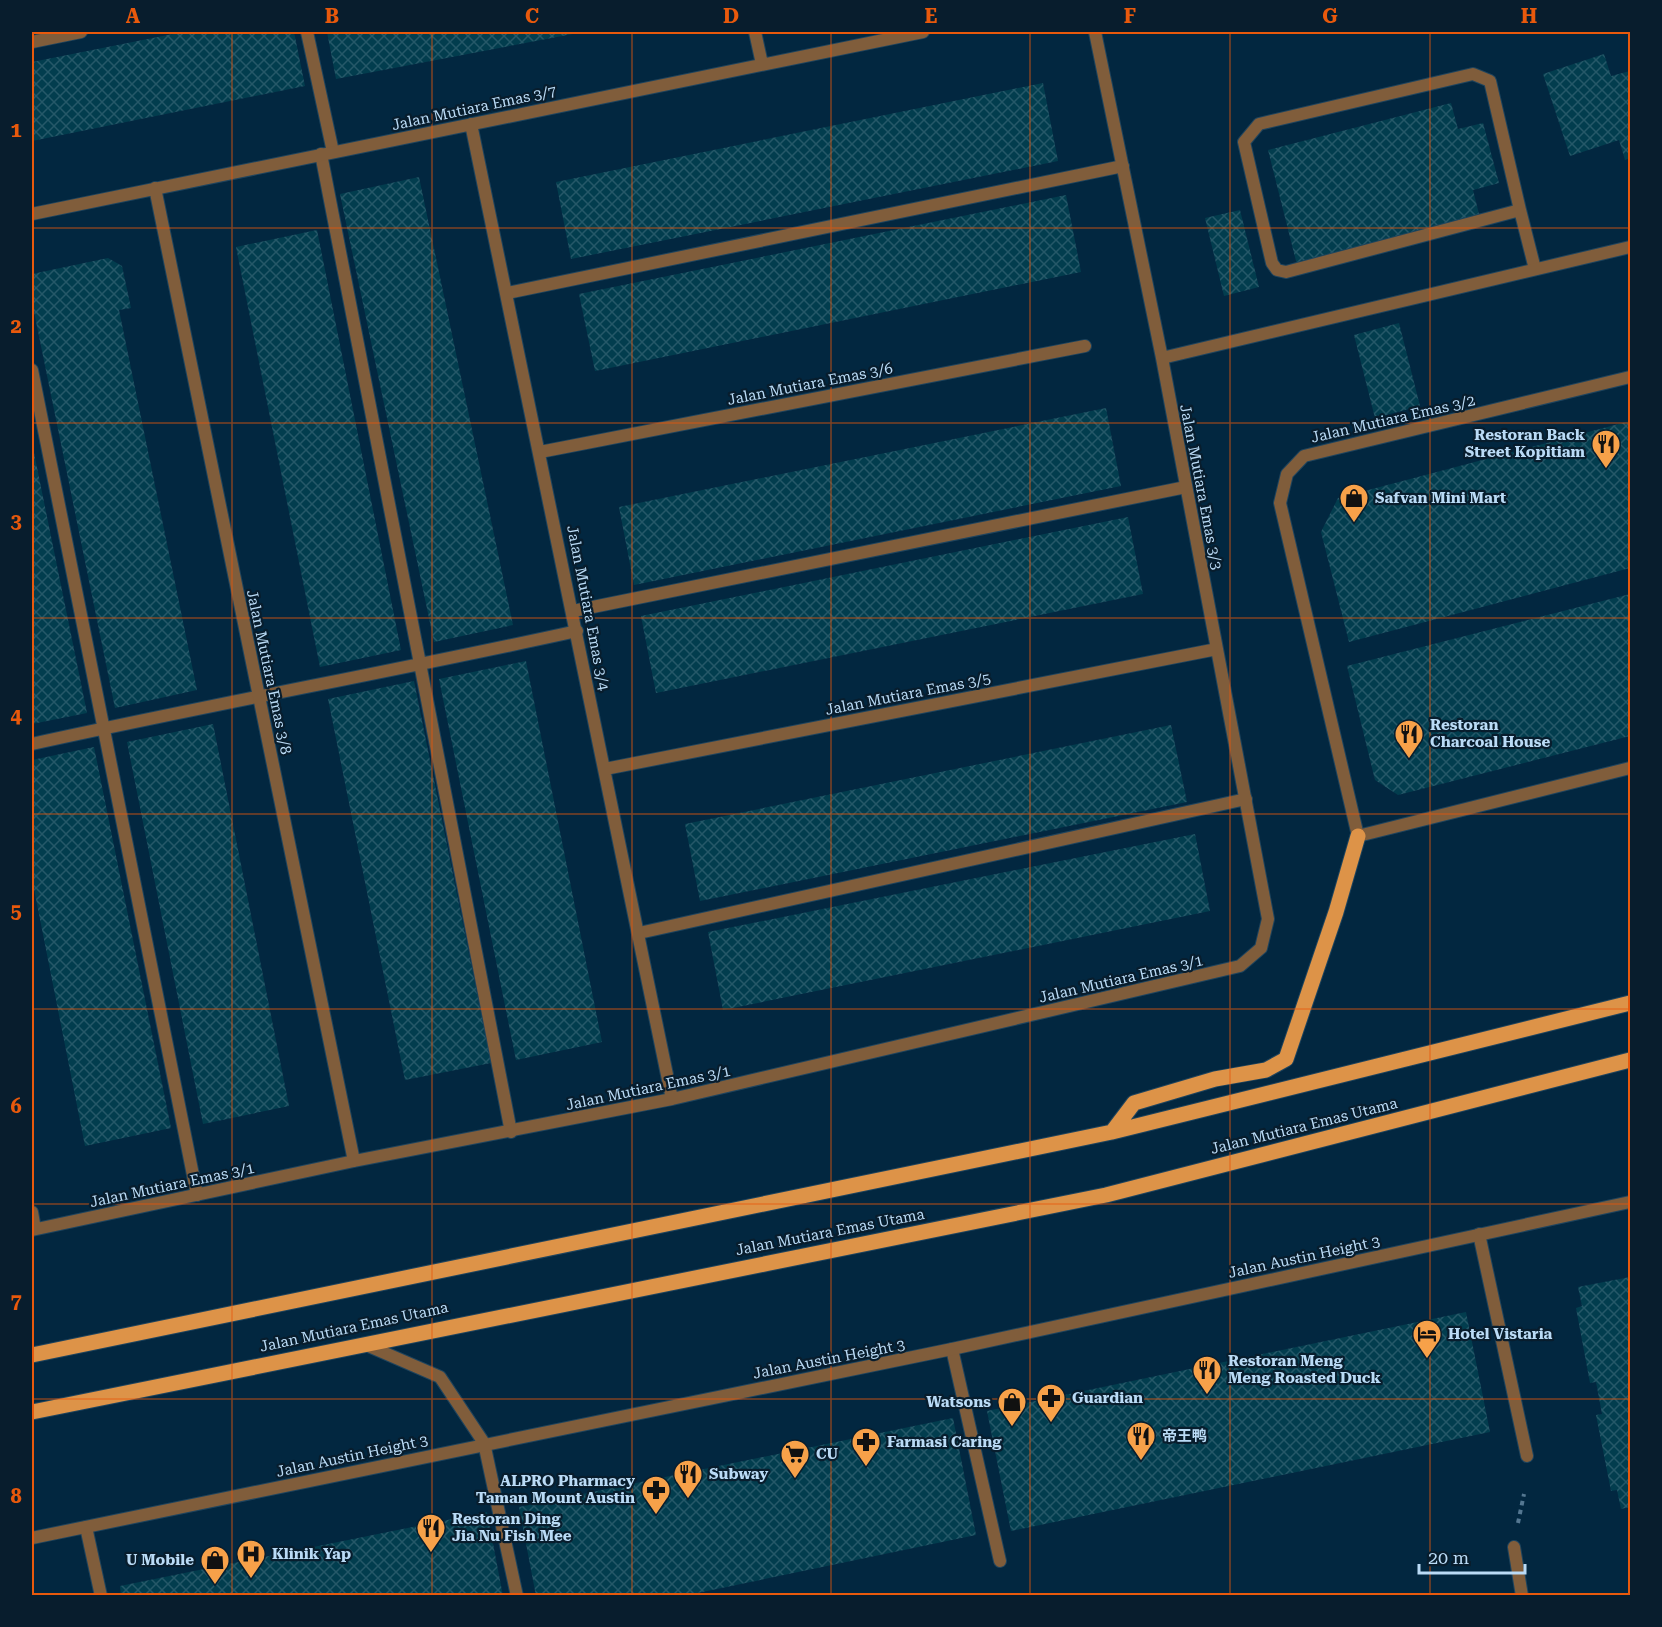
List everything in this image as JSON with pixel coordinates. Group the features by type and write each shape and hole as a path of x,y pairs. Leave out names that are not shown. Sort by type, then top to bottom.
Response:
{"main road":[{"path":"1112,1132 1134,1103 1215,1079 1266,1070 1286,1059 1336,912 1358,836"},
{"path":"32,1355 1112,1132 1630,1003"},
{"name":"Jalan Mutiara Emas Utama","path":"32,1412 1106,1195 1630,1060"}],"street":[{"path":"32,42 81,32"},
{"path":"307,32 421,665 511,1132"},
{"path":"755,32 762,64"},
{"name":"Jalan Mutiara Emas 3/7","path":"32,214 921,32"},
{"name":"Jalan Mutiara Emas 3/3","path":"1095,32 1162,358 1268,920 1261,948"},
{"path":"1520,210 1286,272 1277,270 1272,263 1244,142 1259,124 1473,75 1490,81 1535,269"},
{"name":"Jalan Mutiara Emas 3/4","path":"471,124 672,1099"},
{"path":"507,293 1123,166"},
{"name":"Jalan Mutiara Emas 3/8","path":"155,188 354,1161"},
{"path":"1162,358 1630,247"},
{"name":"Jalan Mutiara Emas 3/6","path":"540,452 1085,345"},
{"path":"32,370 197,1195"},
{"name":"Jalan Mutiara Emas 3/2","path":"1358,836 1280,503 1287,474 1304,456 1630,377"},
{"path":"573,611 1186,487"},
{"path":"32,744 576,631"},
{"name":"Jalan Mutiara Emas 3/5","path":"605,769 1217,649"},
{"path":"1358,836 1630,768"},
{"path":"639,933 1246,799"},
{"name":"Jalan Mutiara Emas 3/1","path":"33,1229 354,1161 672,1099 1240,966 1261,948"},
{"name":"Jalan Austin Height 3","path":"32,1538 484,1443 952,1349 1630,1202"},
{"path":"32,1212 33,1229"},
{"path":"1479,1234 1527,1456"},
{"path":"363,1344 440,1377 484,1443 517,1596"},
{"path":"952,1349 1000,1561"},
{"path":"86,1527 100,1596"},
{"path":"1514,1547 1522,1596"}],"path":[{"path":"1514,1547 1524,1494"}],"building":[{"path":"183,32 294,32 305,86 32,141 32,62"},
{"path":"327,32 578,32 578,33 336,79"},
{"path":"1604,54 1611,76 1630,71 1630,158 1625,160 1619,140 1570,156 1543,74"},
{"path":"1043,83 1058,161 571,259 556,182"},
{"path":"1451,103 1458,129 1483,123 1499,183 1473,190 1480,218 1297,265 1268,150"},
{"path":"419,177 513,625 434,642 340,194"},
{"path":"1066,195 1081,272 595,371 579,294"},
{"path":"1240,210 1259,287 1224,296 1205,218"},
{"path":"317,230 401,650 320,667 236,247"},
{"path":"108,258 122,266 131,308 119,310 197,690 115,708 32,302 32,274"},
{"path":"1399,323 1420,406 1375,418 1354,335"},
{"path":"1106,408 1121,486 634,585 619,507"},
{"path":"1630,421 1630,568 1349,642 1321,532 1338,498"},
{"path":"32,443 87,713 32,724"},
{"path":"1128,517 1143,594 656,693 641,616"},
{"path":"1630,594 1630,736 1398,795 1375,780 1347,666"},
{"path":"526,661 602,1042 516,1060 439,679"},
{"path":"414,681 491,1063 405,1080 328,699"},
{"path":"213,724 289,1106 203,1124 127,742"},
{"path":"1171,725 1187,802 700,901 685,824"},
{"path":"94,747 171,1128 85,1146 32,879 32,760"},
{"path":"1195,834 1210,911 723,1010 708,932"},
{"path":"1630,1277 1630,1507 1621,1509 1617,1490 1611,1491 1596,1415 1602,1414 1596,1382 1590,1383 1576,1308 1582,1306 1578,1287"},
{"path":"1466,1312 1490,1432 1011,1531 987,1411"},
{"path":"953,1418 976,1535 683,1596 536,1596 519,1507"},
{"path":"487,1512 503,1596 121,1596 120,1586"}],"place":[{"name":"Restoran Back Street Kopitiam","path":"1606,470"},
{"name":"Safvan Mini Mart","path":"1354,524"},
{"name":"Restoran Charcoal House","path":"1409,760"},
{"name":"Hotel Vistaria","path":"1427,1360"},
{"name":"Restoran Meng Meng Roasted Duck","path":"1207,1396"},
{"name":"Guardian","path":"1051,1424"},
{"name":"Watsons","path":"1012,1428"},
{"name":"帝王鸭","path":"1141,1462"},
{"name":"Farmasi Caring","path":"866,1468"},
{"name":"CU","path":"795,1480"},
{"name":"Subway","path":"688,1500"},
{"name":"ALPRO Pharmacy Taman Mount Austin","path":"656,1516"},
{"name":"Restoran Ding Jia Nu Fish Mee","path":"431,1554"},
{"name":"Klinik Yap","path":"251,1580"},
{"name":"U Mobile","path":"215,1586"}]}
